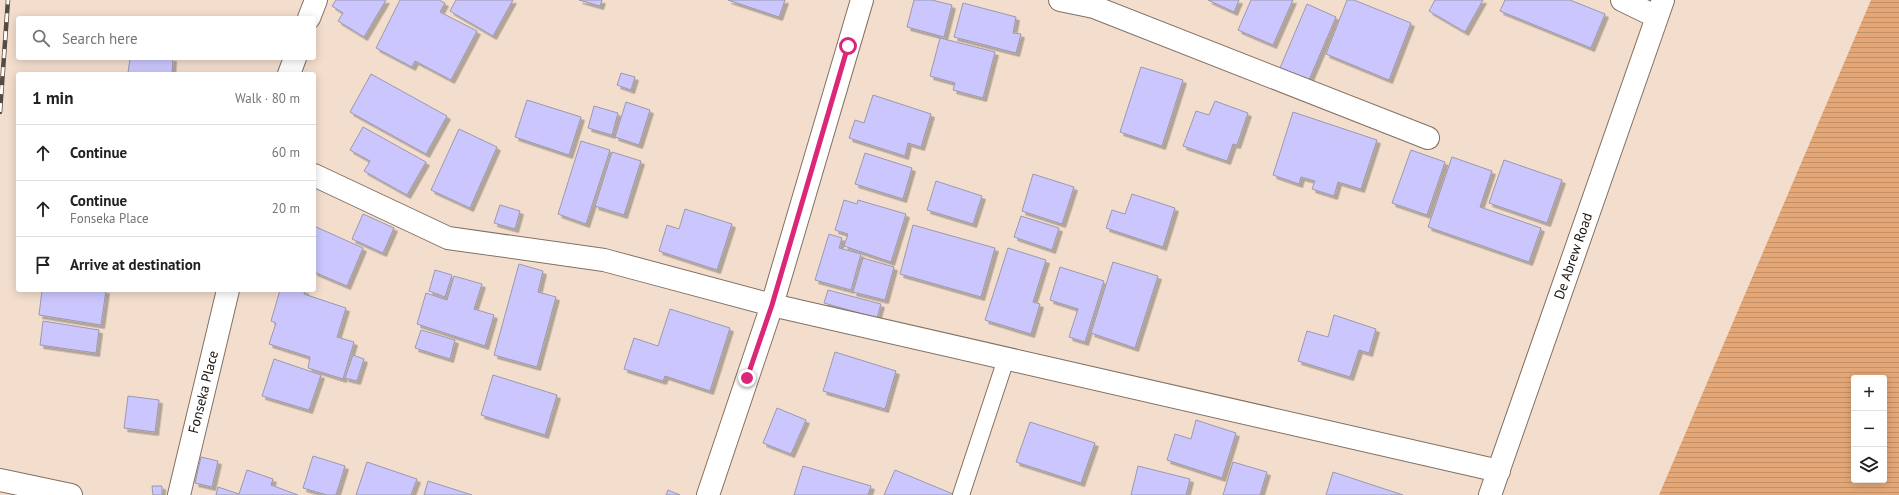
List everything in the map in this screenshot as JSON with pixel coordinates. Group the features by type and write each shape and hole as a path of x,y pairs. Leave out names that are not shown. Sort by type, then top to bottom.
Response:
{"street":[{"path":"310,16 316,0"},
{"path":"708,495 772,305 862,0"},
{"path":"1060,0 1094,7 1428,138"},
{"path":"1622,0 1660,8"},
{"name":"De Abrew Road","path":"1490,495 1660,8"},
{"path":"290,72 294,60"},
{"path":"316,176 448,238 604,260 772,305 1499,471"},
{"name":"Fonseka Place","path":"179,495 228,292"},
{"path":"0,480 71,495"}],"lane":[{"path":"961,495 1006,359"}],"shaded area":[{"path":"1871,0 1899,0 1899,495 1659,495"}],"building":[{"path":"336,0 386,0 364,37 338,21 343,13 332,6"},
{"path":"400,0 439,0 445,3 440,12 477,31 451,80 415,61 412,67 376,48"},
{"path":"456,0 513,0 493,36 450,11"},
{"path":"579,0 602,0 600,6"},
{"path":"728,0 785,0 779,17"},
{"path":"914,0 932,0 952,5 944,37 907,27"},
{"path":"1208,0 1239,0 1234,12"},
{"path":"1251,0 1293,0 1273,45 1238,30"},
{"path":"1347,0 1354,0 1411,23 1389,80 1326,54"},
{"path":"1435,0 1483,0 1465,32 1429,11"},
{"path":"1505,0 1570,0 1605,14 1591,48 1500,11"},
{"path":"963,3 1016,17 1013,33 1021,34 1016,53 954,37"},
{"path":"1307,4 1336,17 1309,80 1280,68"},
{"path":"940,38 995,52 983,98 953,90 955,83 930,76"},
{"path":"130,60 173,60 172,72 128,72"},
{"path":"1141,67 1183,80 1162,146 1120,132"},
{"path":"621,73 635,77 631,90 617,85"},
{"path":"371,74 447,116 426,154 350,112"},
{"path":"873,95 931,114 921,147 908,143 905,156 849,138 855,120 864,123"},
{"path":"527,100 581,117 569,155 515,137"},
{"path":"1215,101 1248,113 1237,145 1233,144 1227,161 1183,146 1196,111 1209,115"},
{"path":"626,102 650,110 639,145 615,137"},
{"path":"594,106 618,113 612,135 588,128"},
{"path":"1293,112 1377,140 1361,189 1338,182 1334,196 1312,189 1315,181 1301,177 1299,184 1273,175"},
{"path":"363,127 426,162 407,195 364,171 370,161 350,150"},
{"path":"459,129 497,147 470,208 431,190"},
{"path":"581,141 610,150 586,224 558,214"},
{"path":"1411,150 1445,162 1427,215 1392,203"},
{"path":"612,152 641,161 624,215 595,206"},
{"path":"865,153 912,168 903,199 855,184"},
{"path":"1452,157 1492,171 1480,207 1541,228 1529,262 1428,227"},
{"path":"1504,160 1562,180 1547,223 1489,203"},
{"path":"1033,174 1074,187 1062,224 1022,211"},
{"path":"936,181 982,196 973,224 927,210"},
{"path":"1132,194 1175,208 1163,247 1106,228 1112,210 1125,214"},
{"path":"844,200 857,204 858,200 906,214 891,262 844,246 848,234 835,230"},
{"path":"500,205 520,211 515,229 494,223"},
{"path":"685,209 732,224 717,270 659,251 667,225 679,229"},
{"path":"363,214 394,228 383,253 352,239"},
{"path":"1021,216 1059,228 1052,250 1014,237"},
{"path":"913,225 995,248 981,297 900,274"},
{"path":"316,227 363,248 347,286 316,273"},
{"path":"829,234 842,238 839,248 861,254 851,290 815,280"},
{"path":"1008,248 1046,260 1033,302 1040,304 1031,334 985,320"},
{"path":"863,258 894,267 885,300 853,292"},
{"path":"1113,262 1158,276 1135,348 1091,333"},
{"path":"519,264 543,271 538,292 556,297 537,367 494,355"},
{"path":"1060,267 1104,281 1085,342 1069,337 1078,309 1050,300"},
{"path":"435,270 452,275 445,297 429,291"},
{"path":"454,276 482,284 474,309 494,315 485,346 417,324 426,293 447,300"},
{"path":"828,290 881,304 877,318 824,303"},
{"path":"42,292 106,292 101,325 39,315"},
{"path":"279,292 304,292 304,294 346,308 337,337 354,342 343,379 308,368 310,357 269,344 276,323 271,321"},
{"path":"670,309 730,328 710,391 665,376 663,381 624,369 634,338 658,346"},
{"path":"1334,315 1376,329 1369,353 1359,350 1350,377 1298,361 1307,331 1328,337"},
{"path":"43,321 99,330 96,353 40,345"},
{"path":"421,330 455,340 450,359 415,348"},
{"path":"835,352 896,371 885,409 823,391"},
{"path":"353,355 364,359 357,381 345,378"},
{"path":"274,359 321,375 309,410 262,396"},
{"path":"493,375 557,395 545,435 481,415"},
{"path":"128,396 159,400 155,432 124,428"},
{"path":"777,408 806,420 791,454 763,443"},
{"path":"1196,420 1236,433 1222,478 1167,460 1175,434 1191,439"},
{"path":"1030,422 1095,443 1081,483 1016,462"},
{"path":"313,456 345,466 336,495 327,495 303,488"},
{"path":"201,457 218,461 212,487 195,483"},
{"path":"367,462 417,479 411,495 356,495"},
{"path":"1233,462 1267,472 1260,495 1223,495"},
{"path":"803,466 871,486 868,495 794,495"},
{"path":"1138,466 1190,479 1186,495 1131,495"},
{"path":"247,470 273,479 271,485 298,495 216,495 218,487 239,494"},
{"path":"895,470 953,494 884,495"},
{"path":"1333,472 1403,495 1326,495"},
{"path":"428,481 472,495 424,495"},
{"path":"152,486 162,486 162,495 153,495"},
{"path":"668,490 680,495 666,495"}],"railway":[{"path":"0,112 8,0"}],"route":[{"path":"747,378 772,305 848,46"}]}
